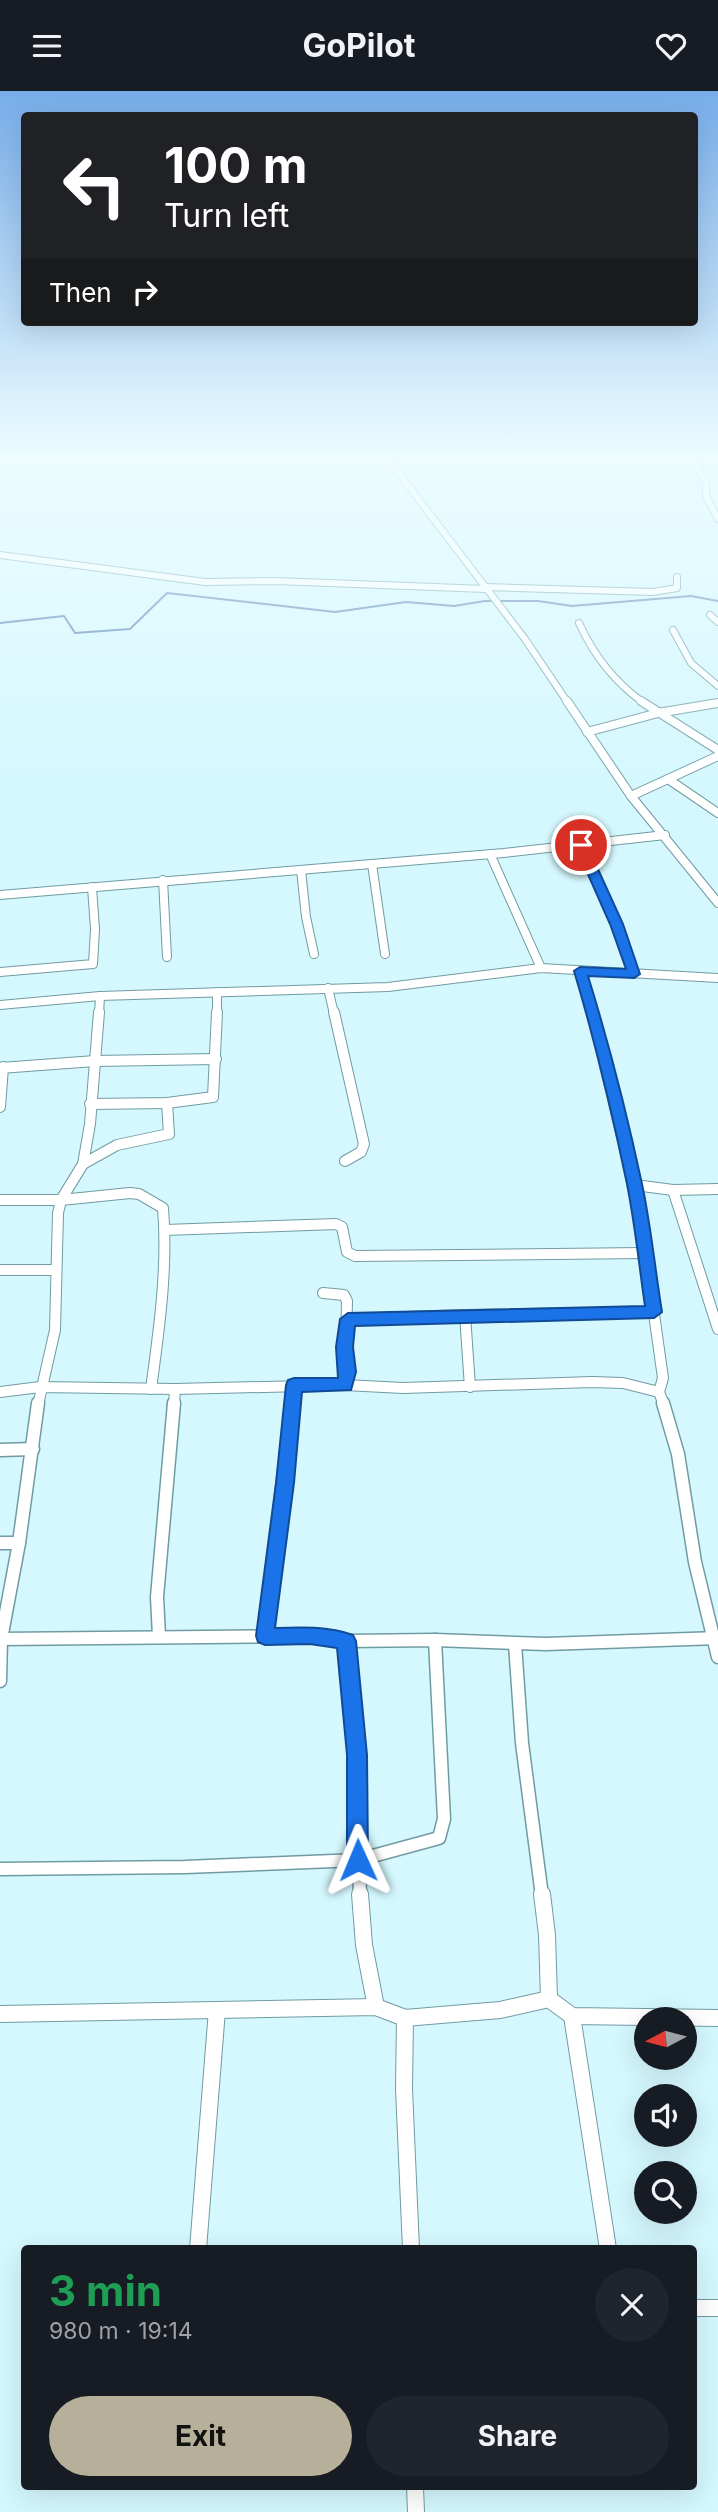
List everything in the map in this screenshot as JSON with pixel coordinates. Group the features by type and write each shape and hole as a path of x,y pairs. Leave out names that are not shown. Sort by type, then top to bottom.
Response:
{"street":[{"path":"91,567 205,582 653,592 677,588 677,577"},
{"path":"469,567 526,639 631,796 718,903"},
{"path":"709,615 718,622"},
{"path":"579,623 588,647 622,687 718,750"},
{"path":"673,630 691,663 718,686"},
{"path":"587,732 658,713 718,703"},
{"path":"631,796 718,756"},
{"path":"668,779 718,813"},
{"path":"0,895 490,854 665,835"},
{"path":"581,845 617,924 634,974"},
{"path":"490,854 499,880 536,952 541,968"},
{"path":"372,864 385,954"},
{"path":"301,870 306,917 314,954"},
{"path":"163,880 167,957"},
{"path":"0,972 93,964 95,929 92,887"},
{"path":"0,1005 100,996 388,988 541,968 718,978"},
{"path":"580,971 605,1052 611,1092 635,1185 663,1378 659,1392 677,1448 695,1563 717,1638 718,1657"},
{"path":"328,988 364,1144 361,1152 345,1161"},
{"path":"90,1104 167,1103 213,1097 217,992"},
{"path":"0,1681 0,1639 19,1543 40,1387 55,1330 61,1200 83,1164 90,1124 100,996"},
{"path":"0,1107 1,1068 95,1061 216,1059"},
{"path":"83,1164 117,1146 169,1134 167,1103"},
{"path":"635,1185 673,1190 718,1189"},
{"path":"673,1190 718,1329"},
{"path":"0,1200 61,1200 139,1194 163,1208 165,1230 159,1328 151,1389"},
{"path":"165,1230 337,1224 342,1227 347,1252 355,1256 645,1253"},
{"path":"0,1270 56,1270"},
{"path":"323,1293 344,1296 347,1299 348,1319 344,1347 348,1372 345,1385"},
{"path":"348,1319 654,1312"},
{"path":"465,1315 470,1387"},
{"path":"0,1392 40,1387 470,1387 612,1383 659,1392"},
{"path":"265,1636 285,1483 294,1385"},
{"path":"159,1636 157,1597 175,1389"},
{"path":"0,1450 33,1449"},
{"path":"0,1543 19,1543"},
{"path":"0,1639 310,1636 346,1641 435,1640 515,1644 717,1638"},
{"path":"0,1869 186,1867 358,1860 439,1837 444,1819 435,1640"},
{"path":"346,1641 357,1755 358,1860 363,1950 376,2007"},
{"path":"515,1644 522,1743 547,1935 549,1999"},
{"path":"0,2014 376,2007 405,2018 500,2010 549,1999 572,2016 718,2018"},
{"path":"198,2245 217,2010"},
{"path":"572,2016 607,2245"},
{"path":"405,2018 404,2089 411,2245"},
{"path":"697,2308 718,2308"},
{"path":"415,2490 416,2512"}],"waterway":[{"path":"0,623 64,616 75,633 130,629 167,593 335,612 406,602 454,606 485,601 538,601 572,606 691,596 718,601"}],"route":[{"path":"358,1860 357,1755 346,1641 310,1636 265,1636 285,1483 294,1385 345,1385 348,1372 344,1347 348,1319 654,1312 635,1185 611,1092 605,1052 580,971 634,974 617,924 581,845"}]}
